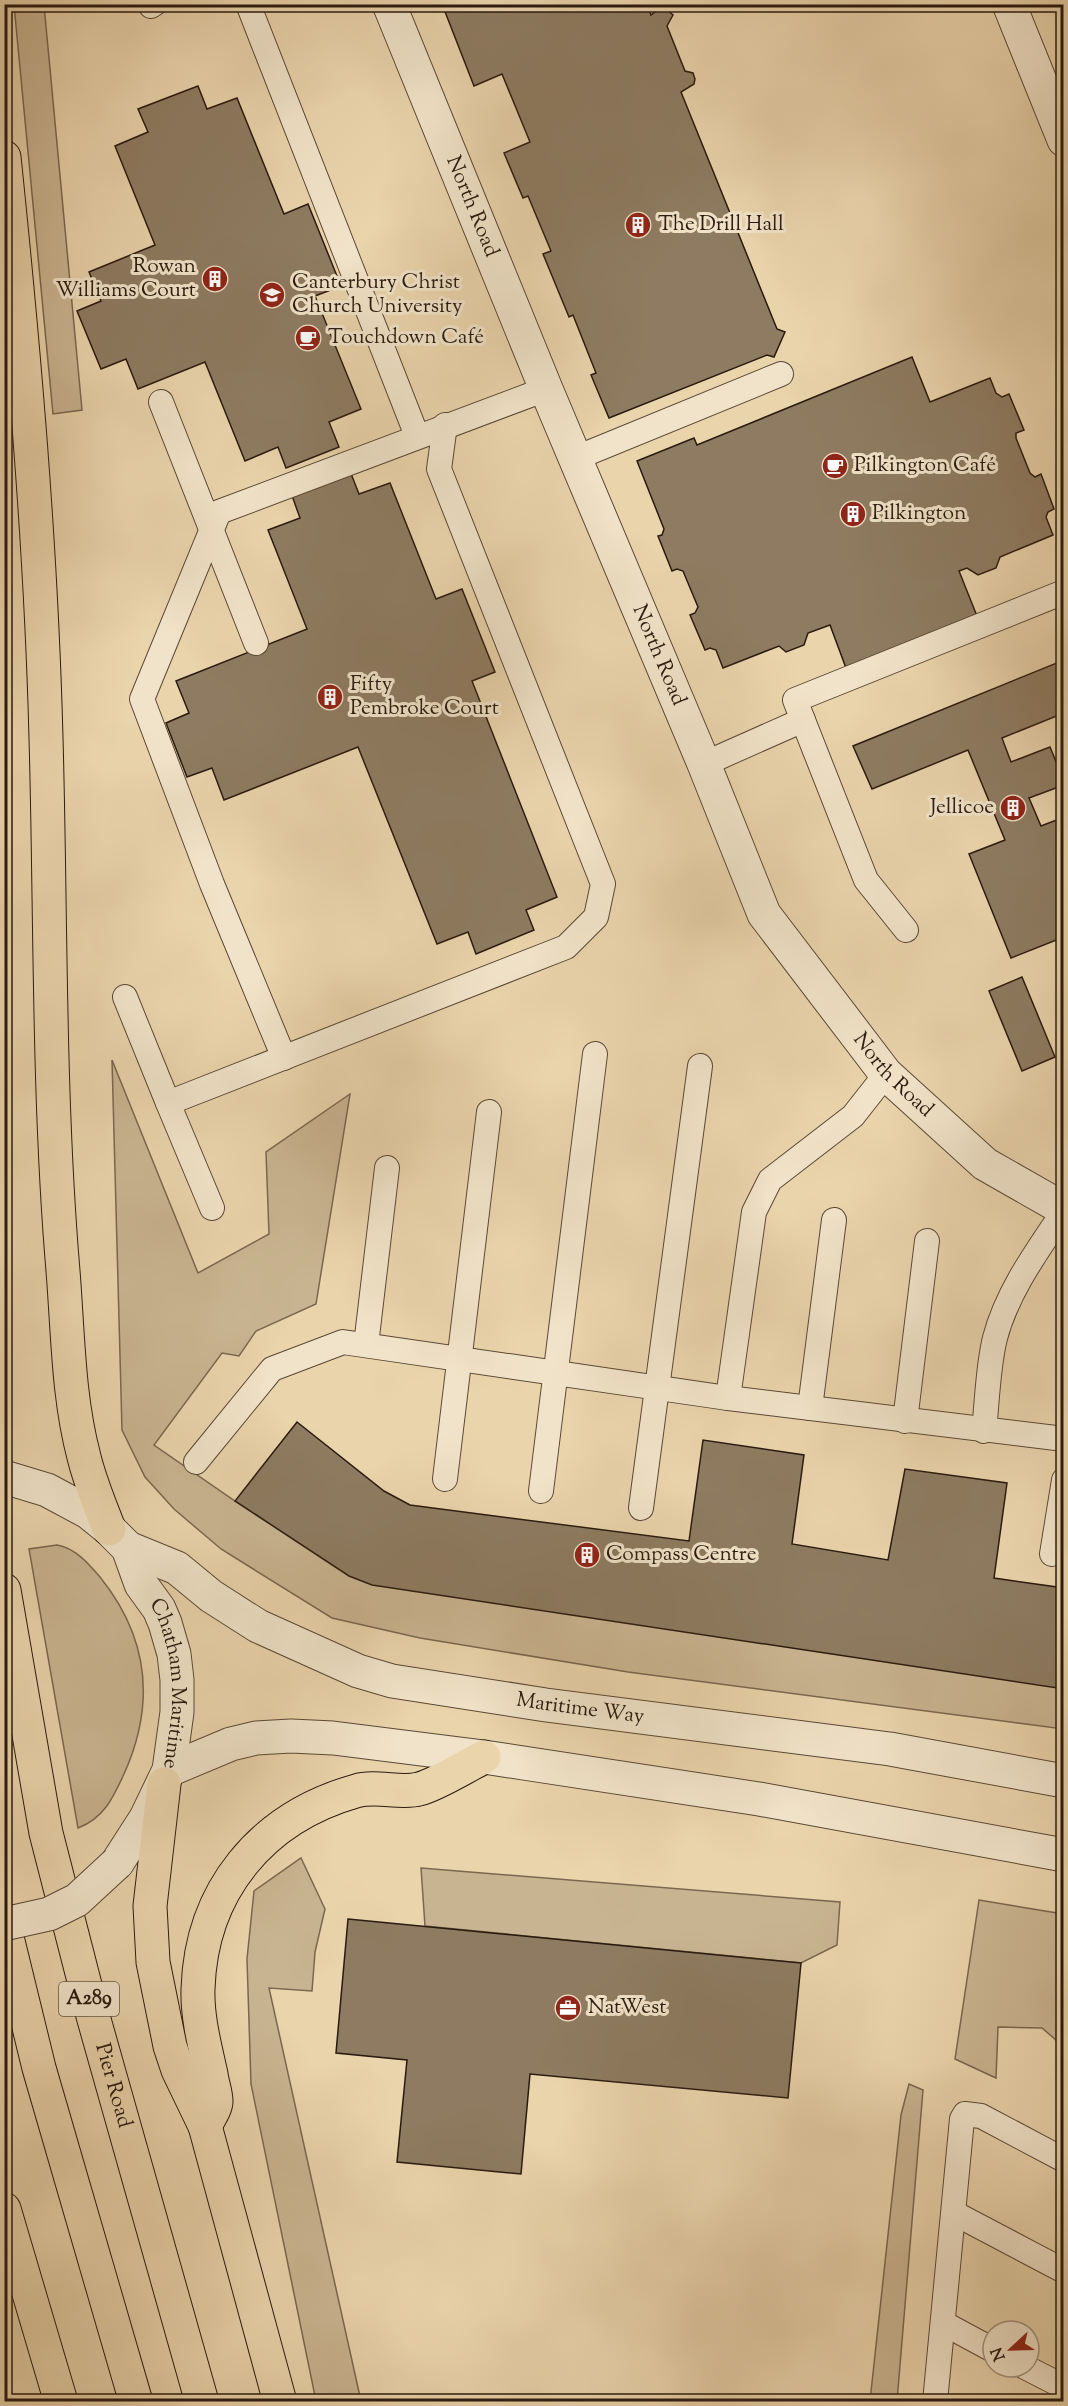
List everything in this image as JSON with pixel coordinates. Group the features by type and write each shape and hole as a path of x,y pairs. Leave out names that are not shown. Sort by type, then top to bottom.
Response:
{"main road":[{"path":"4,157 15,258 38,555 46,737 53,1096 59,1234 76,1419 89,1474 118,1538"},
{"name":"Pier Road","path":"4,1590 46,1833 93,2016 202,2402"},
{"path":"205,2126 216,2103 202,2030 198,1991 202,1949 211,1915 233,1874 267,1838 318,1804 364,1789 418,1790 484,1757"},
{"path":"166,1777 150,1906 153,1962 171,2046 178,2070 205,2126 280,2402"},
{"path":"4,1924 39,2068 136,2402"},
{"path":"4,2209 61,2402"}],"street":[{"name":"North Road","path":"389,4 764,914 886,1074 985,1164 1064,1210"},
{"path":"1010,4 1064,140"},
{"path":"4,1477 47,1490 88,1512 118,1538"},
{"name":"Chatham Maritime","path":"4,1924 49,1914 77,1900 117,1863 146,1818 166,1777 177,1712 174,1654 162,1614 141,1584 118,1538"},
{"name":"Maritime Way","path":"118,1538 177,1568 211,1596 258,1626 358,1671 392,1682 546,1705 890,1749 1064,1781"},
{"path":"166,1777 231,1744 256,1738 291,1736 333,1738 484,1757 759,1799 1064,1855"}],"lane":[{"path":"248,4 417,436"},
{"path":"576,458 781,374"},
{"path":"284,1058 212,884 142,699 219,512 445,425 546,389"},
{"path":"161,402 256,643"},
{"path":"168,1103 566,947 596,917 603,884 439,469 445,425"},
{"path":"906,930 866,880 795,700 1064,592"},
{"path":"704,764 803,720"},
{"path":"125,997 212,1209"},
{"path":"541,1491 595,1054"},
{"path":"641,1508 700,1066"},
{"path":"728,1398 754,1212 770,1180 853,1116 886,1074"},
{"path":"445,1479 489,1112"},
{"path":"366,1345 387,1168"},
{"path":"984,1431 994,1340 1006,1305 1033,1257 1064,1210"},
{"path":"810,1408 834,1220"},
{"path":"905,1421 927,1241"},
{"path":"196,1462 272,1369 343,1342 728,1398 1064,1439"},
{"path":"1052,1554 1064,1480"},
{"path":"935,2402 962,2119 965,2114 981,2116 1064,2160"},
{"path":"954,2213 1064,2271"},
{"path":"943,2323 981,2344"},
{"path":"1041,2375 1064,2387"}],"shaded area":[{"path":"14,5 44,5 82,410 53,414"},
{"path":"112,1060 198,1273 269,1234 266,1152 350,1094 316,1304 256,1331 239,1356 222,1353 154,1445 235,1501 1063,1689 1063,1729 628,1672 420,1638 332,1618 221,1549 174,1509 145,1477 122,1430"},
{"path":"57,1545 70,1549 86,1562 116,1600 138,1647 142,1672 141,1722 124,1774 107,1806 95,1819 78,1828 29,1549"},
{"path":"301,1858 325,1909 315,1952 312,1991 269,1988 361,2401 316,2401 251,2084 247,1959 254,1891"},
{"path":"421,1868 840,1902 837,1945 801,1963 425,1926"},
{"path":"979,1900 1063,1914 1063,2046 1042,2028 998,2027 996,2078 955,2059"},
{"path":"909,2084 923,2090 897,2401 870,2401 901,2115"}],"building":[{"name":"The Drill Hall","path":"442,4 647,4 651,15 659,9 666,9 673,15 667,26 685,71 693,73 695,79 694,84 681,92 777,329 785,332 774,357 767,355 609,418 591,375 596,373 573,315 569,317 543,254 551,251 528,196 523,198 504,153 530,142 502,74 474,86"},
{"name":"Rowan Williams Court","path":"198,86 207,109 237,98 284,214 308,204 341,286 315,296 361,409 329,422 339,447 286,468 278,447 245,461 205,362 138,389 126,359 101,369 77,311 101,301 89,272 155,245 115,146 148,132 138,109"},
{"name":"Pilkington","path":"912,357 930,402 990,378 996,393 1002,397 1009,394 1024,430 1016,433 1016,438 1030,473 1035,477 1041,474 1054,509 1048,512 1046,517 1053,535 1000,557 996,568 978,575 967,568 959,571 977,616 846,668 830,625 808,633 804,645 786,652 779,646 723,668 716,650 710,648 705,650 690,615 695,613 698,607 683,571 677,569 672,571 658,536 662,535 664,529 637,461 694,438 697,445"},
{"name":"Fifty Pembroke Court","path":"348,466 359,494 390,483 436,599 462,589 495,672 472,681 557,897 526,910 534,930 476,954 468,932 437,944 358,747 224,800 212,768 187,777 166,723 189,713 176,681 307,629 268,530 300,518 290,490"},
{"name":"Jellicoe","path":"1064,660 1064,713 1002,738 1011,762 1050,747 1064,781 1064,785 1029,798 1041,826 1064,817 1064,937 1011,958 969,854 1005,840 968,750 872,789 853,746"},
{"path":"1022,977 1055,1057 1022,1071 989,991"},
{"name":"Compass Centre","path":"297,1422 384,1491 410,1505 689,1541 703,1440 804,1455 792,1544 888,1560 905,1469 1007,1483 994,1578 1064,1588 1064,1689 372,1585 349,1576 235,1501"},
{"name":"NatWest","path":"348,1919 801,1963 788,2098 530,2074 521,2174 397,2162 407,2060 336,2053"}],"place":[{"name":"The Drill Hall","path":"638,225"},
{"name":"Rowan Williams Court","path":"215,279"},
{"name":"Canterbury Christ Church University","path":"272,295"},
{"name":"Touchdown Café","path":"308,338"},
{"name":"Pilkington Café","path":"835,466"},
{"name":"Pilkington","path":"853,514"},
{"name":"Fifty Pembroke Court","path":"330,697"},
{"name":"Jellicoe","path":"1013,808"},
{"name":"Compass Centre","path":"587,1555"},
{"name":"NatWest","path":"568,2008"}]}
